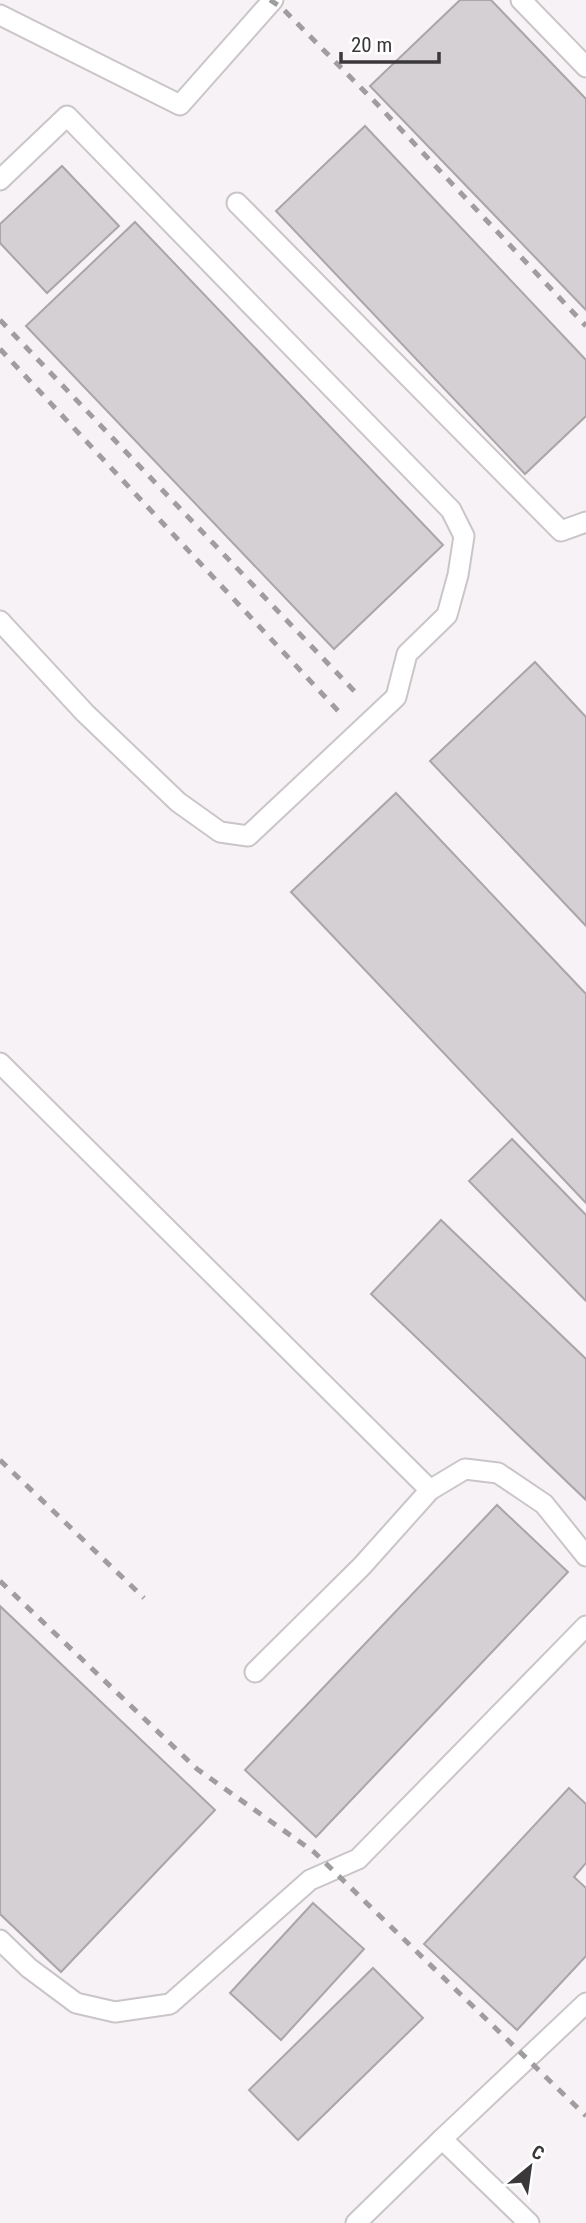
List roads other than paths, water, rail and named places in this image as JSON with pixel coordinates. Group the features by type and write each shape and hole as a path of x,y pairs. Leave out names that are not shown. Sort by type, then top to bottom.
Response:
{"lane":[{"path":"0,15 180,104 274,0"},
{"path":"521,0 586,67"},
{"path":"0,180 67,116 451,510 464,536 458,575 447,615 407,654 396,697 248,836 220,832 178,802 85,713 0,621"},
{"path":"237,203 561,531 586,522"},
{"path":"0,1063 430,1490"},
{"path":"255,1672 362,1566 430,1490 465,1469 498,1473 544,1504 586,1556"},
{"path":"0,1940 29,1968 76,2003 115,2012 170,2004 310,1880 358,1859 586,1626"},
{"path":"356,2223 544,2040 586,2003"},
{"path":"442,2139 529,2223"}],"railway":[{"path":"270,0 281,7 376,103 586,326"},
{"path":"0,320 358,695"},
{"path":"0,349 342,715"},
{"path":"0,1460 144,1598"},
{"path":"0,1581 197,1769 314,1852 586,2116"}]}
